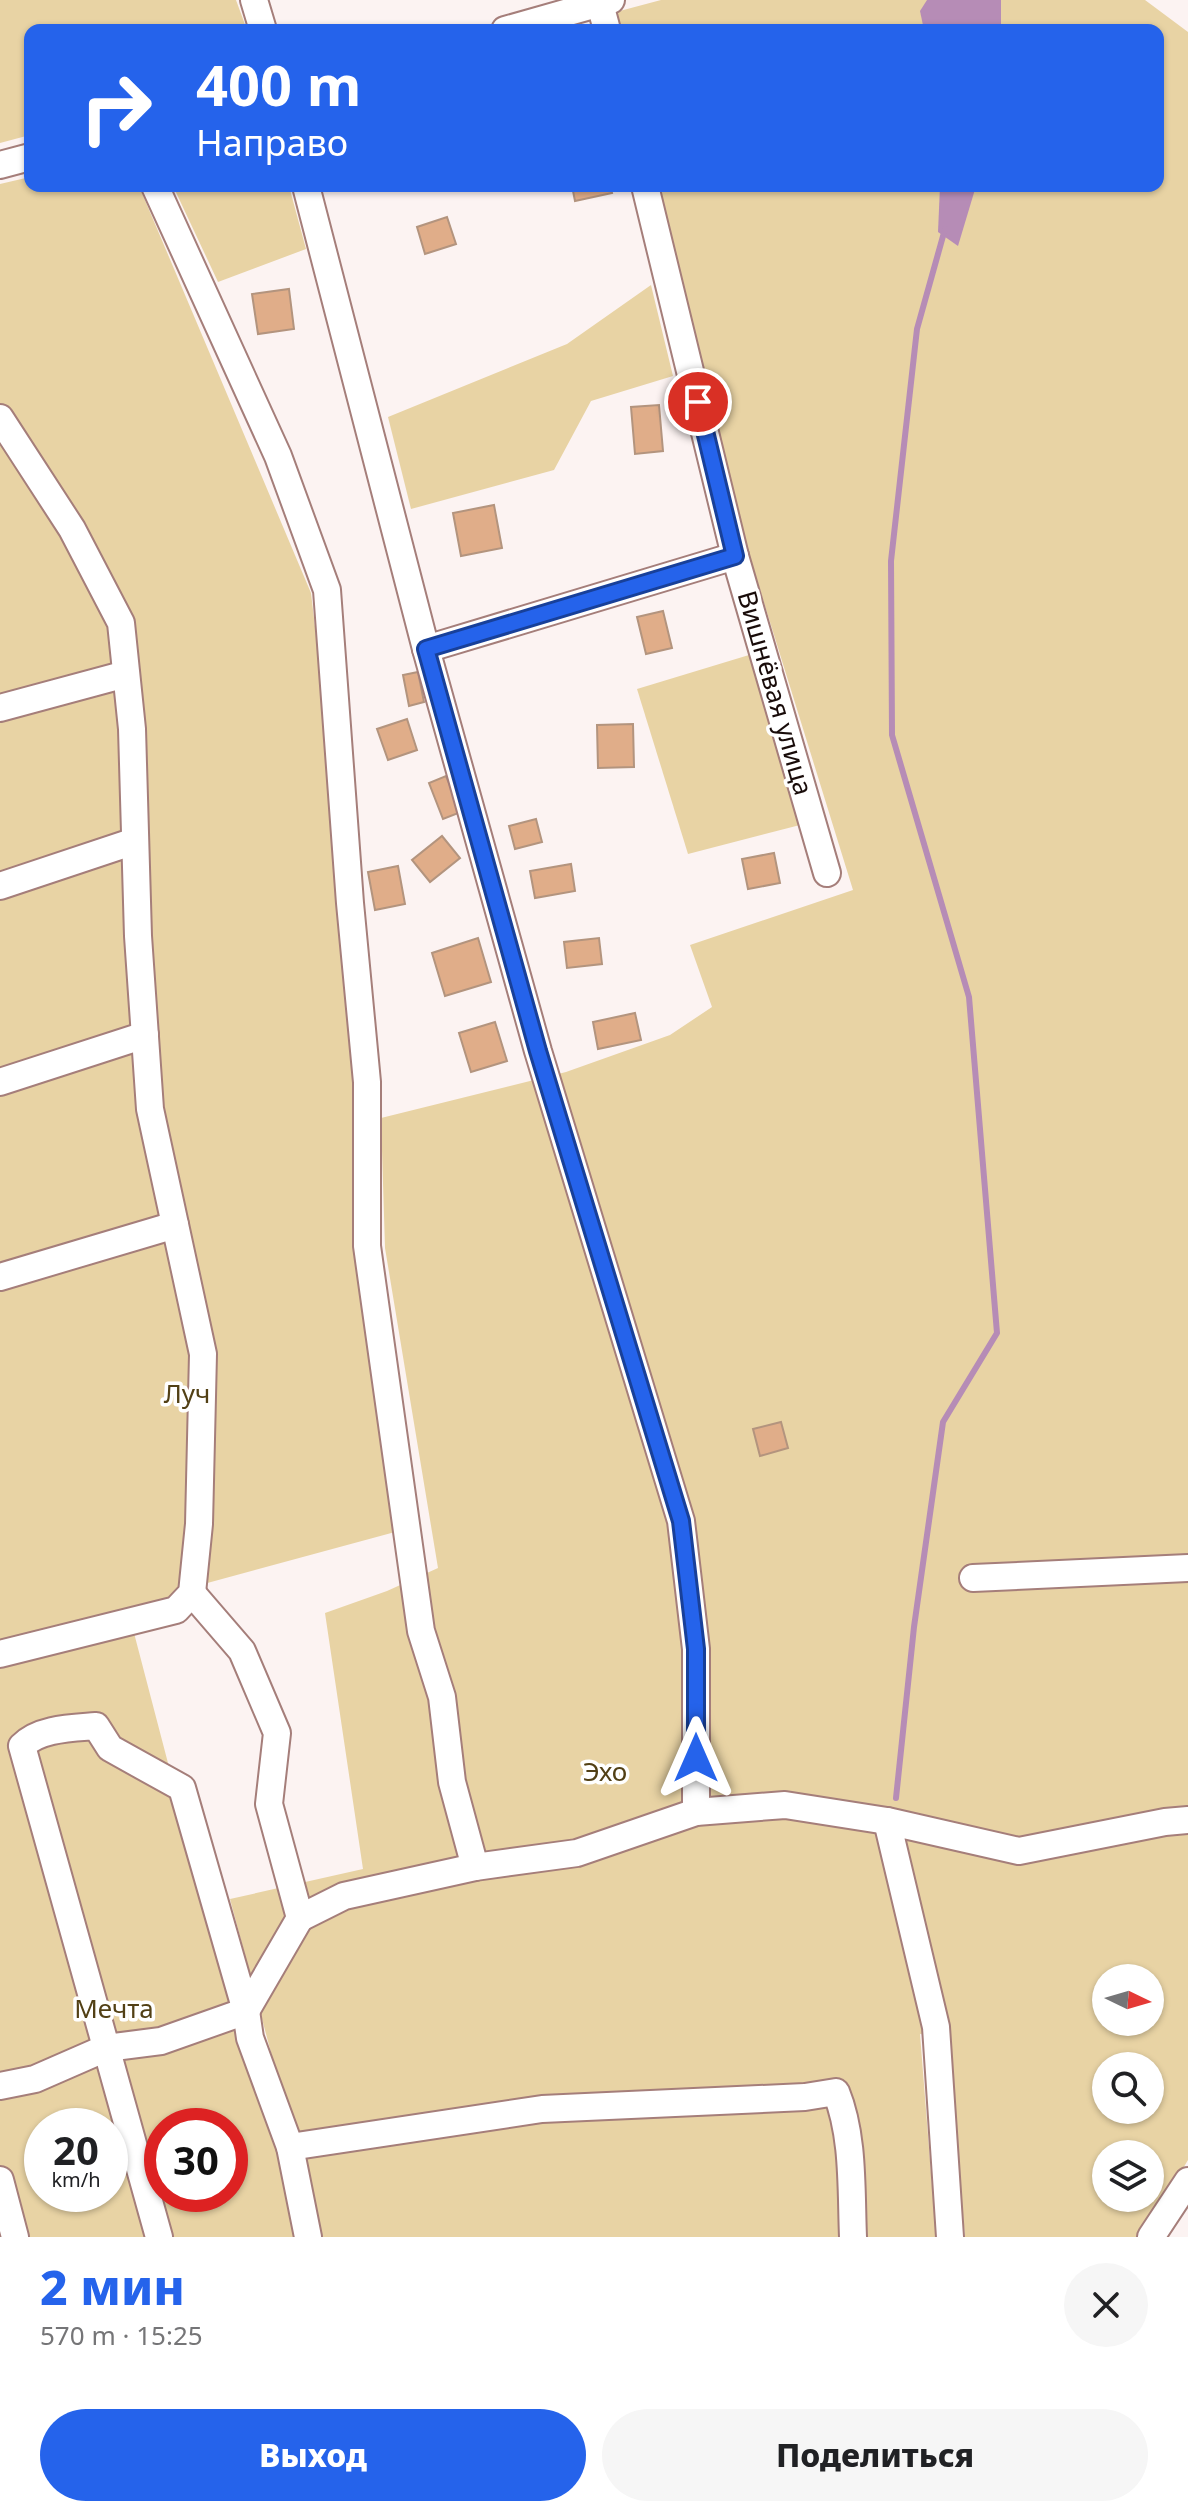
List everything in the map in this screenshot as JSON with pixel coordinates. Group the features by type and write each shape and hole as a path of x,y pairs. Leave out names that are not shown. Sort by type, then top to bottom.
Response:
{"street":[{"path":"254,0 261,24"},
{"path":"525,24 603,1 606,24"},
{"path":"0,165 24,159"},
{"path":"158,192 278,456 327,590 367,1082 367,1246 421,1631 442,1697 452,1782 475,1867"},
{"path":"308,192 426,649 538,1051 681,1521 696,1649 696,1812"},
{"name":"Вишнёвая улица","path":"646,192 735,556 827,873"},
{"path":"0,418 72,529 121,623 132,729 150,1109 203,1354 199,1524 192,1593 176,1610 0,1654"},
{"path":"426,649 735,556"},
{"path":"0,708 126,674"},
{"path":"0,886 135,841"},
{"path":"0,1082 145,1035"},
{"path":"0,1277 175,1225"},
{"path":"973,1578 1188,1568"},
{"path":"192,1593 242,1651 277,1733 269,1804 300,1918"},
{"path":"159,2237 22,1746 29,1739 61,1729 96,1726 110,1748 182,1788 246,2011 250,2038 290,2147 308,2237"},
{"path":"0,2086 35,2079 106,2048 161,2041 246,2011 300,1918 344,1896 475,1867 577,1853 696,1812 785,1805 887,1821 1019,1851 1188,1820"},
{"path":"887,1821 936,2027 950,2237"},
{"path":"290,2147 542,2109 805,2097 836,2092 842,2107 849,2156 853,2237"},
{"path":"0,2180 15,2237"},
{"path":"1151,2237 1188,2181"}],"green space":[{"path":"0,0 236,0 245,24 24,24 24,137 0,143"},
{"path":"661,0 1145,0 1188,32 1188,2160 1164,2200 1164,2140 1092,2140 1092,2212 1157,2212 1142,2237 965,2237 947,2037 920,2034 936,2237 0,2237 0,1667 134,1633 231,2004 278,2153 293,2135 230,1899 363,1869 325,1613 387,1591 438,1568 385,1248 381,1118 566,1072 670,1035 712,1007 690,945 853,890 743,535 658,192 1164,192 1164,24 619,24 616,12"},
{"name":"Луч","path":"24,178 24,192 142,192 311,593 328,736 395,1532 178,1591 160,1602 0,1642 0,184"},
{"path":"176,192 291,192 306,249 218,282"},
{"path":"651,285 673,376 591,401 554,470 411,509 388,417 567,344"},
{"path":"749,655 800,825 688,854 637,689"}],"shaded area":[{"path":"927,0 1001,0 1001,24 923,24 920,11"},
{"path":"940,192 974,192 958,246 938,232"}],"building":[{"path":"573,192 612,193 575,201"},
{"path":"447,217 456,244 425,254 417,227"},
{"path":"289,289 294,329 258,334 252,294"},
{"path":"659,405 663,451 635,454 631,407"},
{"path":"494,505 502,548 461,556 453,513"},
{"path":"663,611 672,648 646,654 637,617"},
{"path":"418,672 424,702 409,706 403,675"},
{"path":"407,719 417,750 388,760 377,729"},
{"path":"633,724 634,767 598,768 597,725"},
{"path":"446,776 461,812 443,819 429,783"},
{"path":"536,819 542,842 515,849 509,826"},
{"path":"442,836 460,858 430,882 412,860"},
{"path":"774,853 780,883 748,889 742,859"},
{"path":"571,864 575,891 535,898 530,871"},
{"path":"398,866 405,904 375,910 368,872"},
{"path":"478,938 491,982 445,996 432,953"},
{"path":"599,938 602,964 567,968 564,942"},
{"path":"635,1013 641,1040 598,1049 593,1022"},
{"path":"495,1022 507,1061 471,1072 459,1033"},
{"path":"781,1422 788,1448 760,1456 753,1429"}],"waterway":[{"path":"896,1798 914,1627 943,1422 997,1333 969,997 892,735 891,561 917,329 945,229"}],"route":[{"path":"696,1758 696,1649 681,1521 538,1051 426,649 735,556 698,402"}],"park label":[{"name":"Эхо","path":"605,1772"},
{"name":"Мечта","path":"114,2009"}]}
